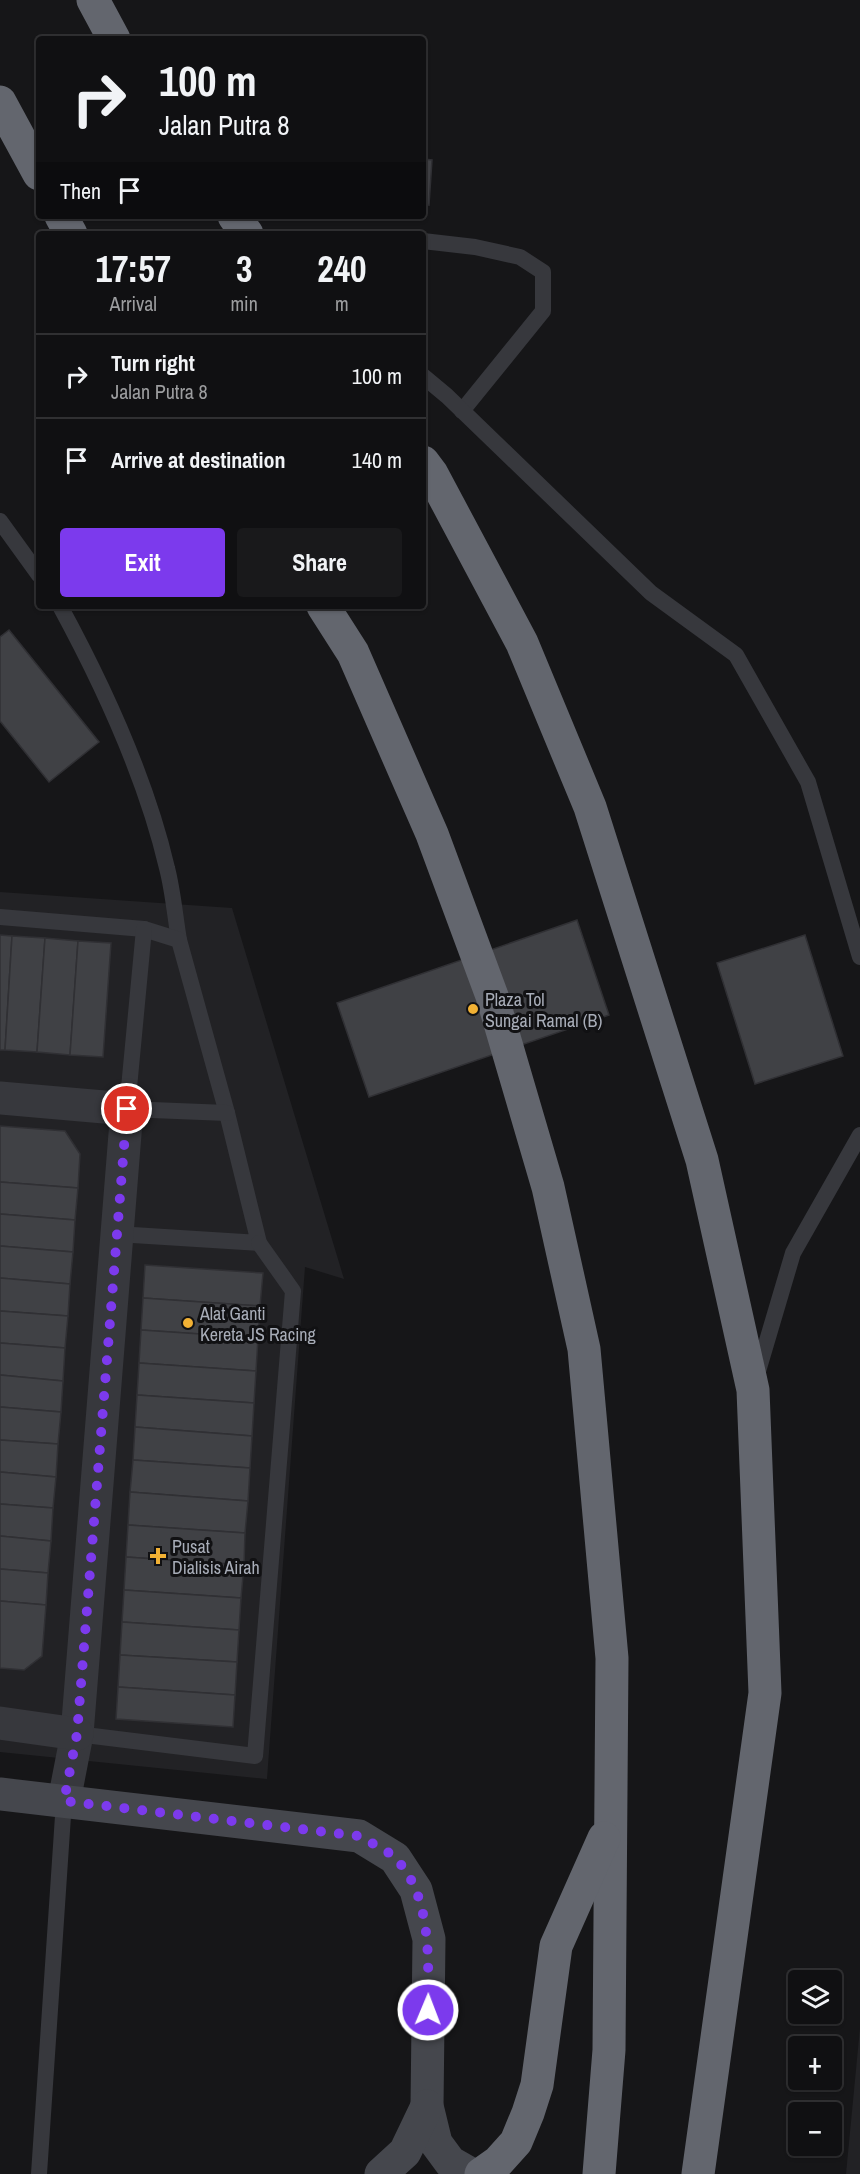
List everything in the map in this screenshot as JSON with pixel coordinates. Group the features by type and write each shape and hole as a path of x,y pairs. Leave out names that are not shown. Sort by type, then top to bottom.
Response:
{"highway":[{"path":"93,0 113,36"},
{"path":"101,0 114,36"},
{"path":"0,102 36,168"},
{"path":"426,466 522,643 590,807 702,1160 753,1390 765,1693 698,2174"},
{"path":"325,609 353,653 432,834 492,996 548,1187 585,1361 612,1658 609,2050 599,2174"},
{"path":"481,2174 498,2162 516,2142 528,2114 537,2085 556,1946 591,1873 612,1818"}],"street":[{"path":"0,1098 127,1109 77,1734 64,1801"},
{"path":"0,1723 77,1734"},
{"path":"0,1794 359,1836 395,1858 416,1890 429,1939 427,2106 436,2143 450,2162 471,2174"},
{"path":"381,2174 405,2152 427,2106"}],"lane":[{"path":"426,241 475,247 520,257 543,272 543,311 462,411"},
{"path":"426,379 651,593 735,655 808,782 860,957"},
{"path":"0,521 36,571"},
{"path":"62,609 98,676 137,775 167,867 179,940 227,1113 259,1243 293,1291 255,1756 77,1734"},
{"path":"0,917 144,928 179,940"},
{"path":"144,928 127,1109 227,1113"},
{"path":"753,1390 793,1253 860,1135"},
{"path":"117,1234 259,1243"},
{"path":"39,2174 64,1801"}],"shaded area":[{"path":"0,892 232,908 344,1279 305,1267 267,1779 0,1752"},
{"path":"860,2028 860,2174 846,2174"}],"building":[{"path":"426,159 432,160 429,205 426,204"},
{"path":"9,630 99,742 49,782 0,721 0,637"},
{"name":"Plaza Tol Sungai Ramal (B)","path":"577,920 609,1015 369,1097 337,1003"},
{"path":"0,935 12,936 5,1050 0,1050"},
{"path":"805,935 843,1056 755,1084 717,963"},
{"path":"12,936 45,938 37,1052 5,1050"},
{"path":"45,938 78,941 70,1055 37,1052"},
{"path":"78,941 111,943 103,1057 70,1055"},
{"path":"0,1126 65,1131 80,1154 78,1188 0,1182"},
{"path":"0,1182 78,1188 75,1220 0,1214"},
{"path":"0,1214 75,1220 73,1252 0,1246"},
{"path":"0,1246 73,1252 70,1284 0,1278"},
{"path":"145,1265 263,1273 260,1306 143,1298"},
{"path":"0,1278 70,1284 68,1316 0,1311"},
{"path":"143,1298 260,1306 258,1338 141,1330"},
{"path":"0,1311 68,1316 65,1348 0,1343"},
{"path":"141,1330 258,1338 256,1371 139,1363"},
{"path":"0,1343 65,1348 63,1381 0,1375"},
{"path":"139,1363 256,1371 254,1403 137,1395"},
{"path":"0,1375 63,1381 61,1412 0,1407"},
{"path":"137,1395 254,1403 252,1436 135,1427"},
{"path":"0,1407 61,1412 58,1444 0,1440"},
{"path":"135,1427 252,1436 250,1468 133,1460"},
{"path":"0,1440 58,1444 56,1477 0,1472"},
{"path":"133,1460 250,1468 248,1501 130,1492"},
{"path":"0,1472 56,1477 53,1508 0,1504"},
{"path":"130,1492 248,1501 245,1533 128,1525"},
{"path":"0,1504 53,1508 51,1541 0,1536"},
{"path":"128,1525 245,1533 244,1565 126,1557"},
{"path":"0,1536 51,1541 48,1573 0,1569"},
{"path":"126,1557 244,1565 241,1598 124,1590"},
{"path":"0,1569 48,1573 46,1605 0,1601"},
{"path":"124,1590 241,1598 239,1630 122,1622"},
{"path":"0,1601 46,1605 42,1656 24,1670 0,1668"},
{"path":"122,1622 239,1630 237,1662 120,1655"},
{"path":"120,1655 237,1662 235,1695 118,1687"},
{"path":"118,1687 235,1695 233,1727 116,1719"}],"place":[{"name":"Plaza Tol Sungai Ramal (B)","path":"473,1009"},
{"name":"Alat Ganti Kereta JS Racing","path":"188,1323"},
{"name":"Pusat Dialisis Airah","path":"158,1556"}],"route":[{"path":"127,1109 77,1734 64,1801 359,1836 395,1858 416,1890 429,1939 428,2010"}]}
